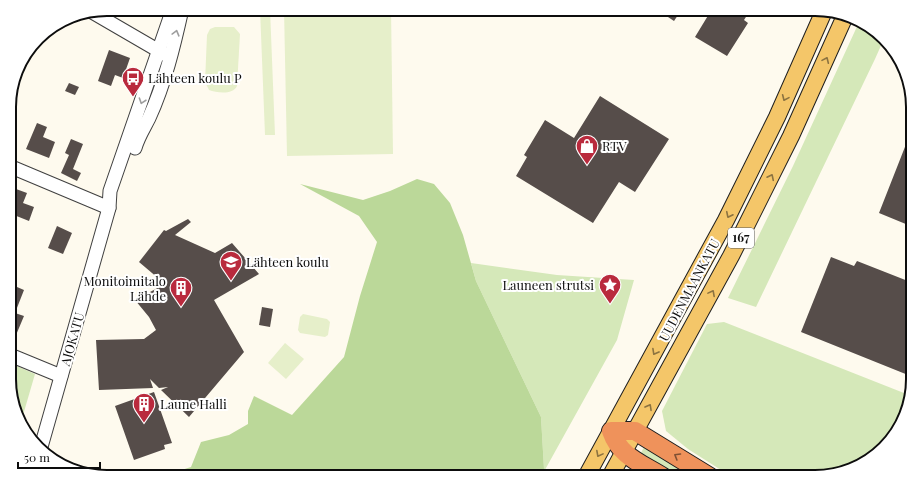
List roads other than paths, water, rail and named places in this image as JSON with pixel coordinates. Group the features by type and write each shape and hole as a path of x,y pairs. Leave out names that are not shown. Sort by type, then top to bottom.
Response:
{"highway":[{"path":"651,470 623,453 615,444 611,431 635,431 699,470"}],"main road":[{"name":"UUDENMAANKATU","path":"590,470 672,322 726,220 777,117 822,17"},
{"name":"UUDENMAANKATU","path":"614,470 704,309 768,184 843,20"}],"street":[{"path":"99,16 165,54"},
{"name":"AJOKATU","path":"42,442 109,208 116,200 140,132 149,118 159,90 172,16"},
{"name":"AJOKATU","path":"165,54 179,16"},
{"path":"16,169 109,208"},
{"path":"16,357 61,376"}],"place":[{"name":"Lähteen koulu P","path":"133,98"},
{"name":"RTV","path":"587,166"},
{"name":"Lähteen koulu","path":"231,282"},
{"name":"Launeen strutsi","path":"610,304"},
{"name":"Monitoimitalo Lähde","path":"181,308"},
{"name":"Laune Halli","path":"144,424"}]}
